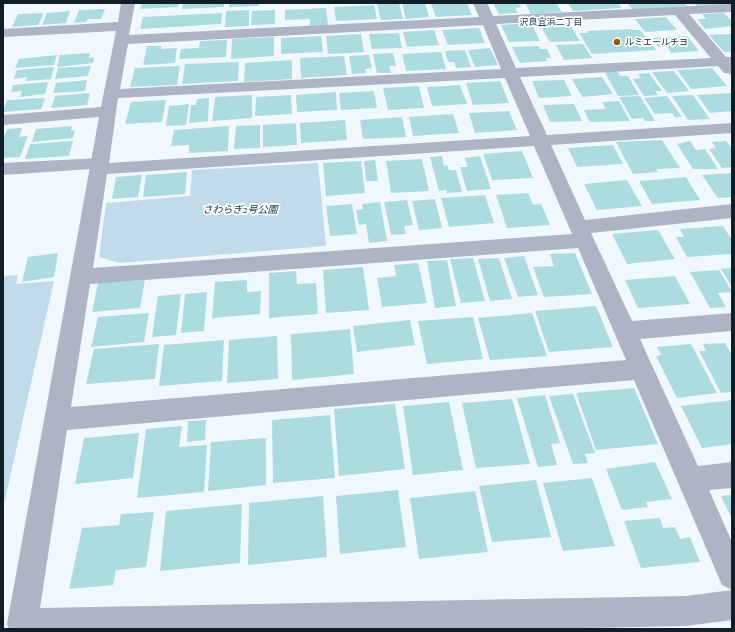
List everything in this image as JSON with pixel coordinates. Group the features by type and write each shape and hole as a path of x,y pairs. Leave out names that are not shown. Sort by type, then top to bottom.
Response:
{"street":[{"path":"3,33 124,23 484,12 680,11 732,8"},
{"path":"680,11 726,61 732,74"},
{"path":"484,12 643,369 689,480 732,575"},
{"path":"124,23 22,624 686,610 732,605"},
{"path":"3,120 110,103 511,73 726,61"},
{"path":"3,169 100,166 732,128"},
{"path":"81,277 582,234 732,211"},
{"path":"625,331 732,322"},
{"path":"56,420 643,369"},
{"path":"689,480 732,474"}],"green space":[{"name":"さわらぎ2号公園","path":"318,163 326,246 120,263 99,257 106,203 190,196 192,170"},
{"path":"18,275 16,284 54,281 5,500 3,500 3,276"}],"building":[{"path":"142,3 179,3 178,7 140,9"},
{"path":"183,3 224,3 224,7 182,9"},
{"path":"229,3 259,3 259,6 229,7"},
{"path":"399,3 403,19 381,20 377,4"},
{"path":"402,3 425,3 429,17 406,19"},
{"path":"431,3 467,3 472,15 436,17"},
{"path":"493,3 518,3 521,7 515,8 518,13 499,14"},
{"path":"525,3 556,3 562,12 531,14"},
{"path":"568,3 618,3 622,8 573,11"},
{"path":"627,3 685,3 687,6 633,10"},
{"path":"694,3 732,3 732,4 697,6"},
{"path":"374,5 377,19 336,21 334,7"},
{"path":"326,8 328,25 310,26 310,19 285,20 285,10"},
{"path":"105,9 101,19 88,19 86,22 74,23 79,10"},
{"path":"249,10 249,26 225,27 226,11"},
{"path":"275,10 275,24 251,25 252,11"},
{"path":"70,11 66,23 42,25 47,13"},
{"path":"44,13 38,25 12,27 18,14"},
{"path":"222,13 221,24 140,29 143,17"},
{"path":"724,13 732,21 732,26 705,29 697,19 706,19 702,14"},
{"path":"666,17 677,30 645,32 635,19"},
{"path":"531,23 540,41 509,42 501,25"},
{"path":"569,23 580,41 550,42 540,25"},
{"path":"479,28 485,43 448,45 442,30"},
{"path":"434,30 439,45 407,47 403,32"},
{"name":"ルミエールチヨ","path":"640,30 656,50 592,54 579,33 588,33 587,31"},
{"path":"399,33 402,48 372,49 369,34"},
{"path":"361,34 364,52 328,54 326,36"},
{"path":"732,34 732,52 724,52 709,35"},
{"path":"321,36 323,52 281,54 281,38"},
{"path":"687,36 699,51 671,53 667,46 658,47 652,38"},
{"path":"274,37 274,56 231,59 232,39"},
{"path":"227,40 226,57 179,59 181,49 199,48 200,41"},
{"path":"583,44 592,58 564,60 556,45"},
{"path":"147,46 162,46 161,49 177,48 175,63 143,65"},
{"path":"538,46 540,49 547,49 551,58 546,58 547,61 520,63 512,47"},
{"path":"490,48 498,65 475,67 468,50"},
{"path":"465,50 471,67 456,68 454,62 448,62 445,51"},
{"path":"441,52 446,69 406,71 402,54"},
{"path":"90,53 89,58 94,57 93,63 57,67 60,55"},
{"path":"393,53 396,66 389,66 391,73 377,73 373,54"},
{"path":"57,55 54,65 15,68 19,59"},
{"path":"369,55 372,68 365,69 366,73 352,74 349,56"},
{"path":"344,56 347,75 301,78 300,58"},
{"path":"292,60 292,79 244,82 245,63"},
{"path":"239,62 238,81 182,84 185,64"},
{"path":"91,66 88,76 55,79 58,68"},
{"path":"180,66 177,85 130,87 135,68"},
{"path":"54,67 51,79 26,81 27,77 14,79 17,70"},
{"path":"712,68 727,86 691,89 677,70"},
{"path":"617,70 620,76 628,76 639,95 618,96 604,71"},
{"path":"674,71 689,91 667,93 652,72"},
{"path":"649,73 662,91 655,91 658,95 644,96 633,79 641,78 638,74"},
{"path":"602,77 613,94 582,97 572,79"},
{"path":"87,80 85,91 53,93 56,83"},
{"path":"564,80 572,96 539,98 532,81"},
{"path":"500,81 509,103 473,105 466,83"},
{"path":"48,82 45,94 20,97 22,91 11,92 13,85"},
{"path":"460,85 467,104 432,106 427,87"},
{"path":"419,86 424,108 388,110 383,88"},
{"path":"374,91 377,108 341,110 339,93"},
{"path":"336,92 337,110 297,112 296,95"},
{"path":"90,93 87,105 51,108 55,96"},
{"path":"732,93 732,111 710,113 697,95"},
{"path":"252,95 252,118 212,121 215,97"},
{"path":"291,95 292,114 255,116 256,97"},
{"path":"693,95 710,119 688,120 672,96"},
{"path":"640,96 655,121 645,121 643,118 632,119 619,97"},
{"path":"667,96 682,117 675,117 672,113 655,114 644,98"},
{"path":"45,98 41,109 3,112 7,100"},
{"path":"209,98 208,121 189,123 191,105 196,105 197,99"},
{"path":"166,100 162,122 125,124 131,102"},
{"path":"619,101 630,121 590,122 584,110 606,109 602,102"},
{"path":"189,104 186,125 166,126 169,106"},
{"path":"574,104 582,121 550,122 543,105"},
{"path":"509,111 517,130 475,133 469,113"},
{"path":"453,114 459,133 413,136 409,117"},
{"path":"402,117 406,137 363,139 360,120"},
{"path":"345,120 347,140 301,143 300,123"},
{"path":"296,123 297,145 263,147 263,125"},
{"path":"260,125 260,148 234,149 236,126"},
{"path":"72,126 71,131 75,130 73,138 32,142 36,129"},
{"path":"229,126 228,151 189,153 189,145 171,146 174,130"},
{"path":"22,128 19,137 28,136 20,157 3,158 3,139 7,129"},
{"path":"662,140 680,168 656,169 658,172 633,174 616,142"},
{"path":"73,141 69,156 25,159 30,144"},
{"path":"690,141 696,150 705,149 718,169 693,169 677,144"},
{"path":"726,141 732,148 732,167 722,168 709,149 716,148 712,142"},
{"path":"613,145 623,164 577,167 568,148"},
{"path":"522,151 533,178 492,180 483,154"},
{"path":"442,156 444,166 447,165 449,170 456,170 462,192 447,193 446,190 439,191 430,157"},
{"path":"480,156 491,189 467,191 460,167 468,167 465,158"},
{"path":"422,159 429,191 391,193 386,161"},
{"path":"375,160 378,181 366,181 364,161"},
{"path":"361,161 365,193 326,196 323,163"},
{"path":"187,172 185,194 143,197 146,175"},
{"path":"732,173 732,197 718,198 702,175"},
{"path":"142,175 138,197 112,199 116,177"},
{"path":"686,177 700,200 652,204 639,181"},
{"path":"627,180 642,206 597,210 584,184"},
{"path":"528,193 533,205 541,204 550,225 507,228 496,195"},
{"path":"485,195 494,223 449,227 441,198"},
{"path":"435,199 442,228 419,230 412,201"},
{"path":"407,200 413,225 404,226 406,234 391,235 384,202"},
{"path":"380,202 387,241 369,243 366,224 359,225 356,210 363,209 362,204"},
{"path":"352,204 357,234 330,236 326,206"},
{"path":"723,226 732,240 732,254 687,257 676,237 684,237 680,229"},
{"path":"658,230 675,259 627,264 612,234"},
{"path":"58,253 54,277 22,282 28,257"},
{"path":"575,253 592,294 544,297 533,267 554,266 550,254"},
{"path":"524,256 538,295 518,297 504,258"},
{"path":"473,258 485,301 461,303 450,259"},
{"path":"499,258 512,299 490,301 478,259"},
{"path":"447,260 456,306 435,308 427,261"},
{"path":"418,263 427,303 382,307 377,278 396,276 394,265"},
{"path":"363,267 369,310 326,313 323,270"},
{"path":"732,268 732,287 721,269"},
{"path":"719,270 732,292 718,293 726,307 710,308 690,272"},
{"path":"296,271 297,284 316,283 318,314 269,318 269,273"},
{"path":"675,276 690,304 638,308 625,280"},
{"path":"145,280 140,308 92,312 98,283"},
{"path":"247,280 247,292 261,291 260,314 212,318 215,282"},
{"path":"207,292 204,331 181,333 185,294"},
{"path":"181,294 176,335 152,337 158,296"},
{"path":"596,306 613,347 549,352 535,311"},
{"path":"149,313 144,342 91,347 98,317"},
{"path":"532,313 547,356 490,360 478,318"},
{"path":"473,317 483,359 427,364 418,321"},
{"path":"410,320 415,345 357,352 353,326"},
{"path":"350,329 354,374 292,380 291,334"},
{"path":"277,336 278,379 227,383 229,340"},
{"path":"224,340 222,381 159,386 164,345"},
{"path":"725,343 732,355 732,392 721,393 699,351 706,351 703,344"},
{"path":"159,344 155,379 86,384 94,349"},
{"path":"691,344 717,393 677,398 656,356 661,355 657,347"},
{"path":"634,388 658,444 596,450 576,393"},
{"path":"573,394 595,453 585,454 588,463 573,464 549,396"},
{"path":"545,395 560,443 551,444 557,465 538,467 517,398"},
{"path":"512,399 530,464 476,468 462,403"},
{"path":"732,400 732,444 702,448 681,406"},
{"path":"449,402 463,470 413,475 403,406"},
{"path":"395,404 405,469 339,476 334,409"},
{"path":"330,415 335,478 273,483 272,420"},
{"path":"206,420 205,440 187,442 188,421"},
{"path":"182,426 179,447 207,445 204,492 137,498 146,429"},
{"path":"139,433 133,478 75,484 84,438"},
{"path":"266,438 266,485 208,491 211,442"},
{"path":"655,462 672,499 646,502 648,507 622,510 606,469"},
{"path":"592,478 615,546 563,551 543,483"},
{"path":"536,480 551,537 492,542 479,486"},
{"path":"398,490 406,547 340,554 336,496"},
{"path":"475,491 488,552 419,559 410,498"},
{"path":"732,495 732,519 721,496"},
{"path":"323,496 327,557 248,565 249,503"},
{"path":"242,504 240,563 160,571 166,511"},
{"path":"154,512 146,567 116,570 113,585 69,589 82,528 119,525 121,514"},
{"path":"660,518 663,528 675,527 680,539 690,537 700,562 641,568 624,521"}],"place":[{"name":"ルミエールチヨ","path":"617,42"}],"district":[{"name":"沢良宜浜二丁目","path":"551,22"}]}
